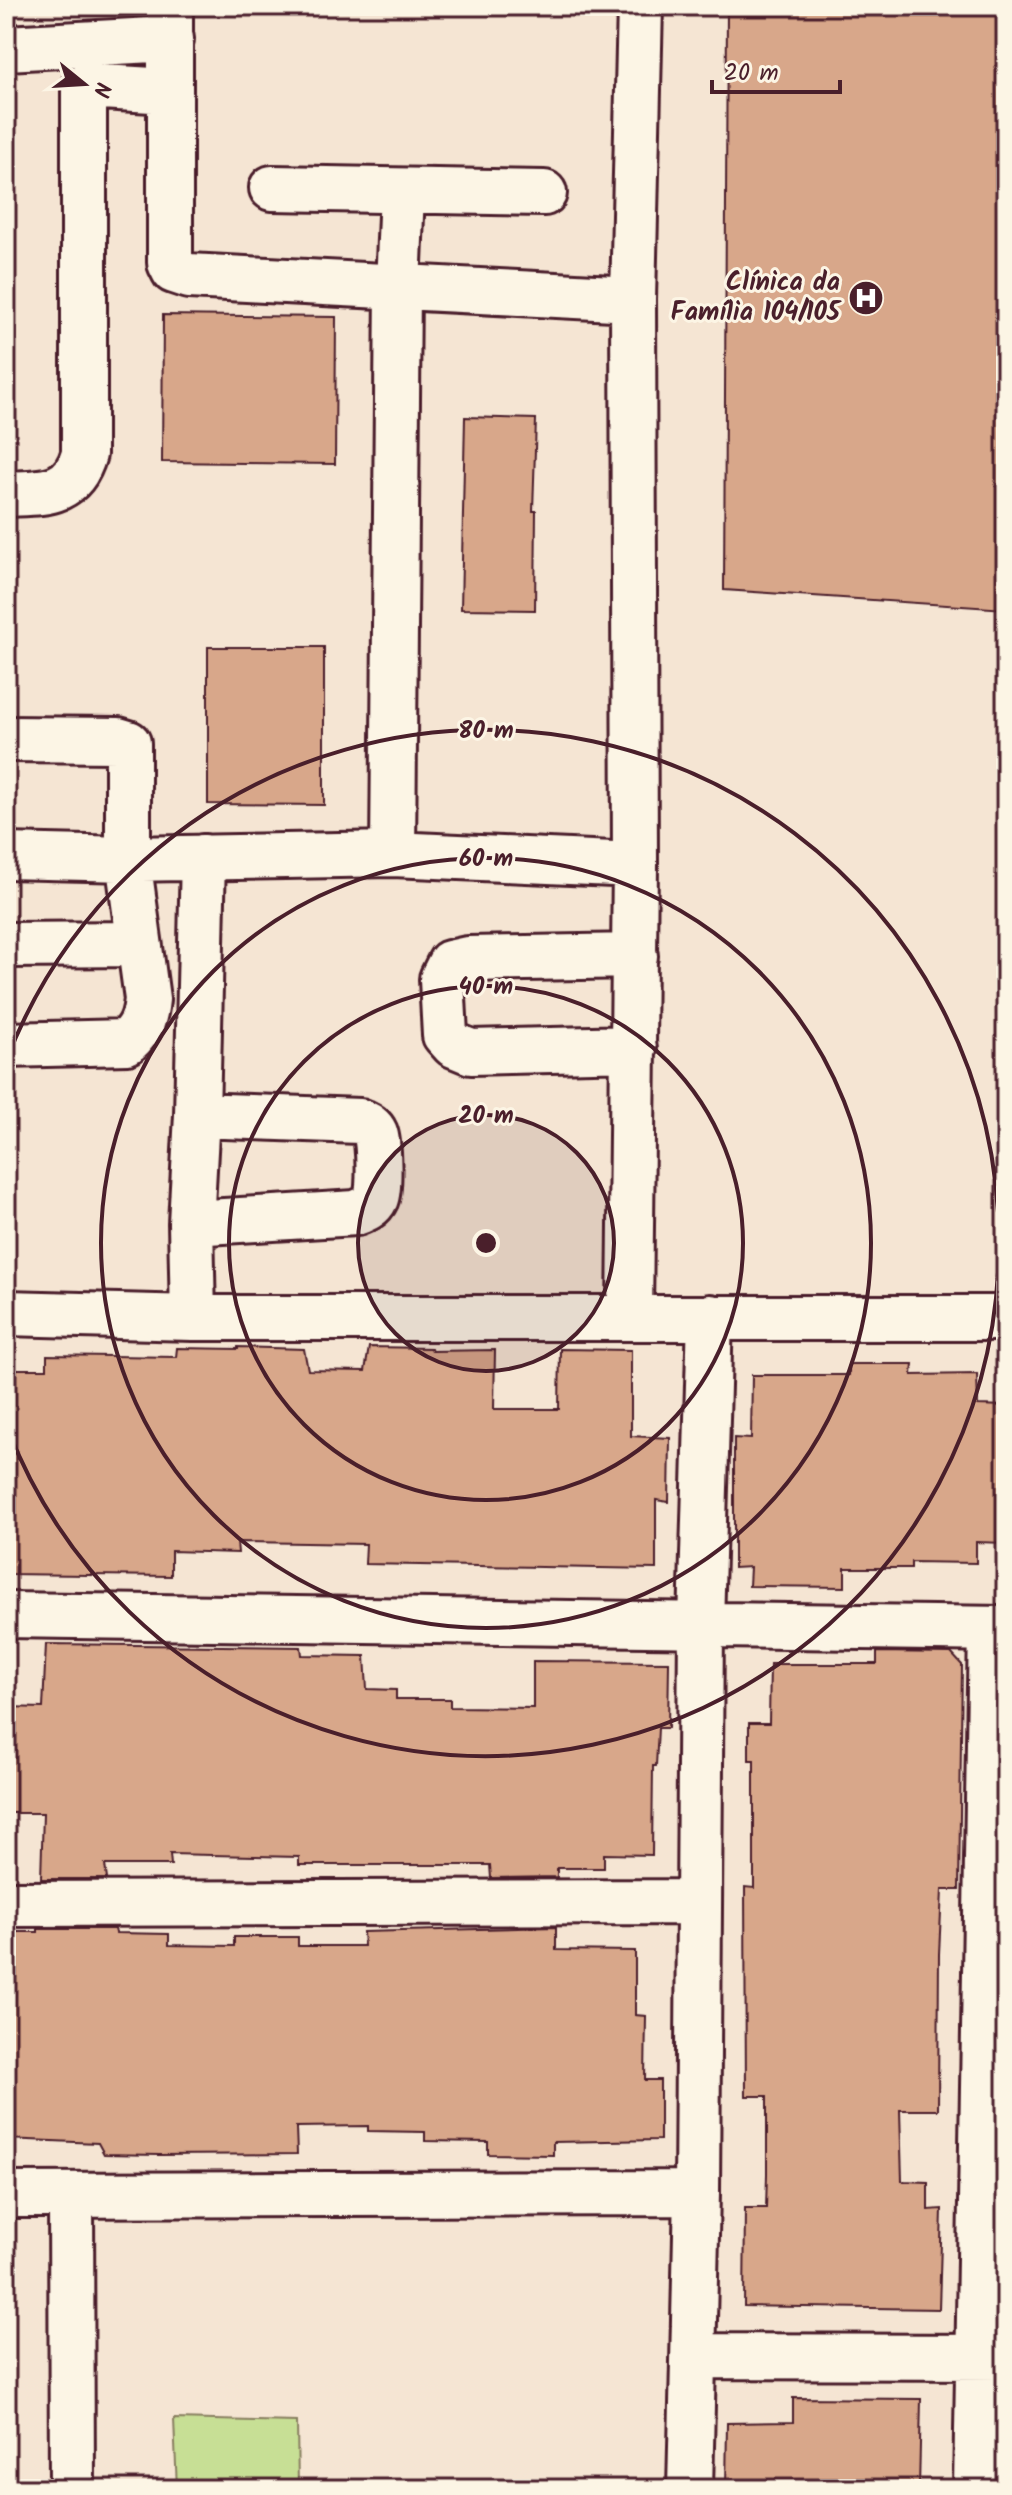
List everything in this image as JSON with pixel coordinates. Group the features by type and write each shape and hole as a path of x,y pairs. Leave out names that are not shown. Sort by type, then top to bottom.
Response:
{"street":[{"path":"630,1316 635,956 633,299 640,6"},
{"path":"86,65 170,23 170,263 174,271 189,276 633,299"},
{"path":"6,48 86,65 170,91"},
{"path":"6,494 50,491 62,487 80,468 84,454 86,65"},
{"path":"272,188 544,193"},
{"path":"393,854 398,286 402,192"},
{"path":"6,739 118,740 128,743 128,859 147,999 145,1019 138,1032 127,1042 6,1045"},
{"path":"6,856 128,859 393,854 635,865"},
{"path":"193,1318 191,1223 197,1115 203,857"},
{"path":"6,945 139,944"},
{"path":"634,1048 471,1052 454,1045 445,1035 442,979 450,963 468,959 635,956"},
{"path":"191,1223 356,1213 368,1208 376,1198 377,1187 375,1132 360,1121 197,1115"},
{"path":"6,1313 193,1318 1006,1318"},
{"path":"690,2489 697,2193 701,1623 710,1317"},
{"path":"6,1615 998,1629 991,2356 976,2489"},
{"path":"6,1904 699,1902"},
{"path":"6,2195 697,2193"},
{"path":"71,2196 72,2489"},
{"path":"694,2356 991,2356"}],"green space":[{"path":"174,2419 297,2422 298,2489 177,2489"}],"building":[{"name":"Clínica da Família 104/105","path":"727,6 1006,6 1006,609 724,590"},
{"path":"163,315 336,317 335,464 162,462"},
{"path":"465,417 536,419 533,511 536,511 535,610 461,609"},
{"path":"208,647 324,647 324,805 208,804"},
{"path":"369,1347 431,1348 432,1351 495,1350 494,1409 559,1409 560,1349 631,1350 631,1436 670,1438 669,1502 656,1500 656,1569 365,1564 366,1544 237,1542 238,1553 171,1551 171,1576 6,1574 6,1369 47,1369 47,1355 176,1357 177,1348 304,1349 308,1370 365,1371"},
{"path":"849,1364 913,1364 912,1375 977,1374 978,1405 1006,1406 1006,1543 976,1542 976,1563 911,1562 911,1568 845,1568 845,1587 749,1586 750,1567 734,1568 734,1438 751,1439 752,1375 849,1375"},
{"path":"46,1644 301,1647 302,1655 365,1656 367,1689 396,1690 396,1699 450,1699 450,1707 533,1708 533,1661 669,1662 668,1728 658,1728 656,1766 653,1766 652,1855 604,1854 604,1868 557,1868 557,1877 491,1878 490,1865 299,1865 299,1857 170,1854 171,1865 105,1865 107,1879 41,1879 43,1813 6,1813 6,1707 43,1708"},
{"path":"877,1652 951,1653 962,1665 959,1890 942,1890 938,2110 900,2110 902,2181 928,2182 928,2210 942,2209 939,2309 744,2306 745,2208 766,2208 767,2174 767,2096 746,2096 745,1887 754,1888 754,1760 749,1760 749,1723 769,1723 770,1664 877,1664"},
{"path":"556,1927 556,1950 635,1951 635,2015 646,2016 645,2080 660,2080 660,2140 553,2142 553,2155 488,2154 488,2142 425,2141 425,2132 368,2131 368,2126 296,2127 297,2154 159,2155 104,2154 98,2143 6,2139 6,1932 115,1929 116,1933 169,1934 169,1945 234,1946 234,1937 298,1937 298,1946 364,1946 363,1932"},
{"path":"793,2398 921,2399 919,2489 726,2489 727,2423 793,2422"}],"place":[{"name":"Clínica da Família 104/105","path":"866,298"}]}
